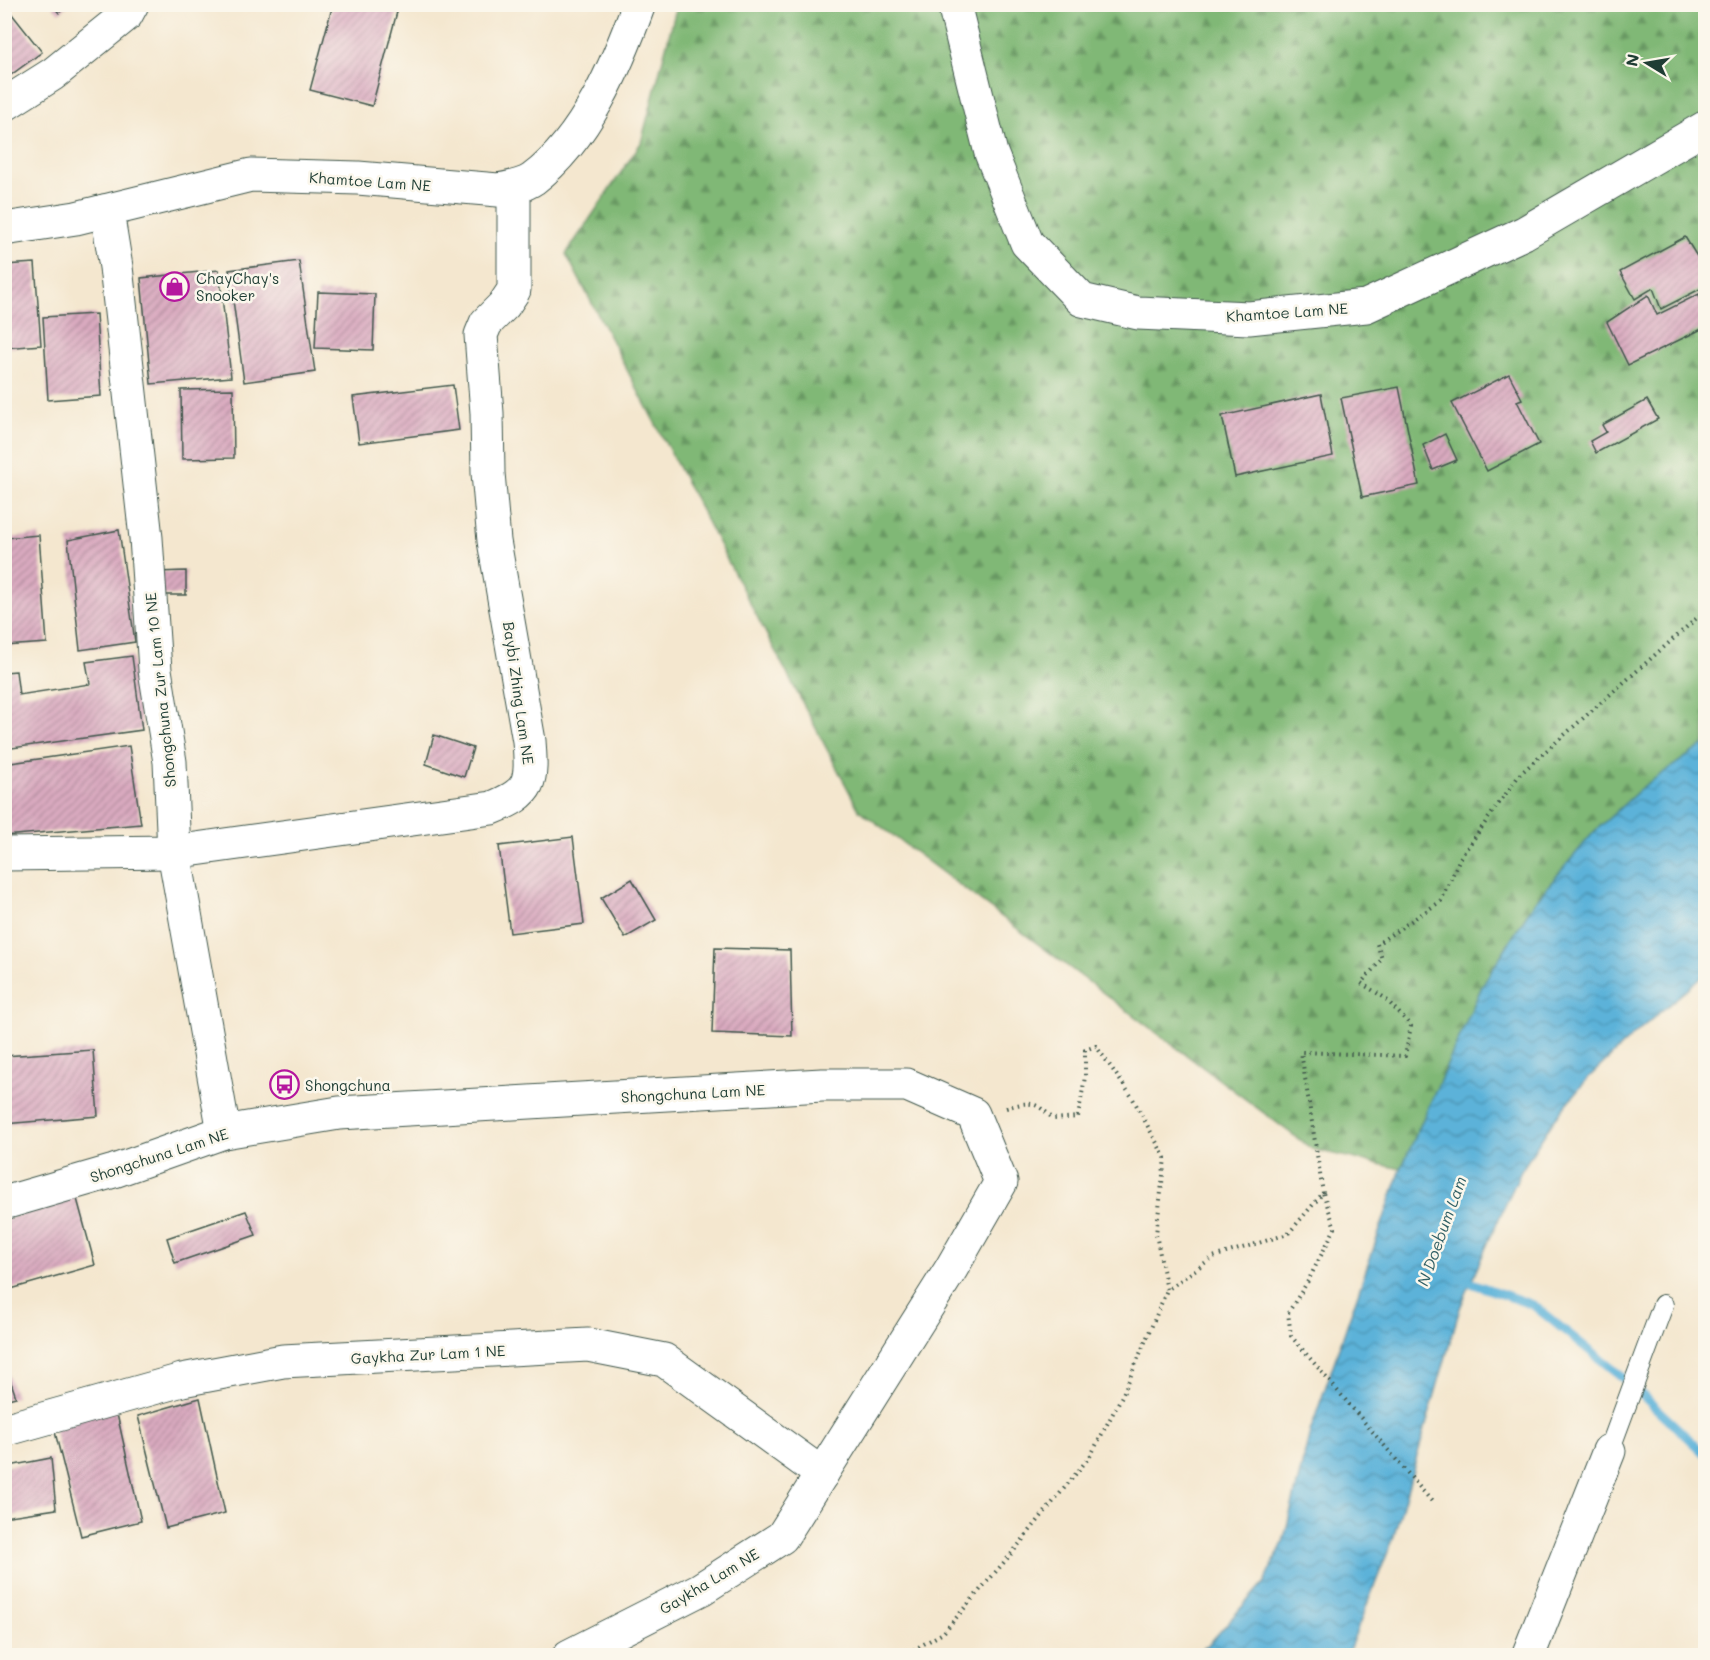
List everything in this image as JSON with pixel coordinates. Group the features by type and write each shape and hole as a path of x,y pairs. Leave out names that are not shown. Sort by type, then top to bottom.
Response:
{"street":[{"path":"4,105 53,74 126,15 132,4"},
{"name":"Khamtoe Lam NE","path":"4,228 76,218 251,175 358,178 498,190 514,188 532,180 574,135 599,95 622,51 639,4"},
{"name":"Khamtoe Lam NE","path":"954,4 991,153 1027,243 1082,300 1138,313 1249,318 1366,306 1524,233 1706,127"},
{"name":"Baybi Zhing Lam NE","path":"4,854 174,852 492,808 517,796 526,787 531,769 529,741 494,541 481,335 486,322 504,305 514,290 514,188"},
{"name":"Shongchuna Zur Lam 10 NE","path":"104,211 109,224 116,267 145,527 155,670 170,762 174,852 224,1132"},
{"name":"Shongchuna Lam NE","path":"4,1203 114,1171 224,1132 339,1113 822,1085 907,1085 973,1114 1001,1182 951,1269 822,1474"},
{"name":"Gaykha Zur Lam 1 NE","path":"4,1430 182,1380 283,1361 588,1345 664,1360 822,1474"},
{"path":"1528,1656 1609,1451"},
{"name":"Gaykha Lam NE","path":"569,1656 701,1589 782,1537 822,1474"}],"lane":[{"path":"1609,1451 1663,1305"}],"path":[{"path":"1434,1503 1291,1336 1288,1313 1308,1281 1335,1228 1323,1193 1301,1052 1405,1056 1411,1026 1385,998 1361,983 1382,959 1377,944 1441,901 1460,858 1520,774 1706,610"},
{"path":"998,1107 1005,1108 1022,1104 1040,1106 1053,1119 1078,1117 1085,1077 1085,1050 1096,1046 1132,1097 1165,1158 1156,1234 1167,1290"},
{"path":"903,1656 943,1633 1091,1455 1123,1394 1167,1290 1213,1257 1288,1234 1323,1193"}],"green space":[{"path":"677,5 1705,5 1705,744 1644,786 1594,832 1534,903 1483,984 1401,1169 1312,1149 859,810 566,254 641,143"}],"water":[{"name":"N Doebum Lam","path":"1705,744 1705,974 1639,1030 1588,1078 1553,1121 1521,1171 1460,1308 1393,1539 1347,1655 1194,1655 1208,1645 1264,1582 1283,1543 1310,1432 1401,1169 1483,984 1534,903 1594,832 1644,786"}],"building":[{"path":"4,4 42,52 4,80"},
{"path":"51,4 69,4 59,13"},
{"path":"333,4 396,4 394,11 397,12 372,106 310,90"},
{"path":"1685,237 1706,271 1706,286 1661,309 1653,288 1635,299 1620,272"},
{"path":"299,261 315,372 244,382 229,270"},
{"path":"35,263 41,345 4,348 4,265"},
{"path":"219,270 231,377 151,384 141,278"},
{"path":"318,292 375,294 373,350 315,348"},
{"path":"1699,294 1706,317 1706,327 1628,365 1607,322 1648,295 1657,315"},
{"path":"96,314 101,396 48,400 43,317"},
{"path":"1509,374 1522,399 1517,401 1539,444 1487,471 1452,403"},
{"path":"453,385 459,430 359,443 353,397"},
{"path":"1399,387 1419,485 1362,497 1341,398"},
{"path":"233,389 234,458 182,459 181,390"},
{"path":"1321,394 1333,456 1235,477 1222,416"},
{"path":"1647,400 1658,419 1596,453 1590,441 1606,432 1602,425"},
{"path":"1445,434 1457,460 1433,470 1423,445"},
{"path":"119,530 135,642 80,650 68,540"},
{"path":"39,535 47,643 4,646 4,538"},
{"path":"186,571 186,595 156,595 156,572"},
{"path":"132,656 142,730 5,749 5,672 16,671 19,695 90,684 86,662"},
{"path":"434,735 473,748 464,777 426,764"},
{"path":"129,746 141,824 4,836 4,764"},
{"path":"573,837 584,924 510,933 499,846"},
{"path":"632,879 656,920 625,938 601,898"},
{"path":"715,948 790,950 792,1036 712,1033"},
{"path":"93,1050 98,1116 4,1124 4,1056"},
{"path":"76,1195 95,1265 4,1291 4,1220"},
{"path":"246,1211 256,1235 175,1263 167,1238"},
{"path":"4,1362 16,1397 4,1400"},
{"path":"200,1398 225,1513 166,1528 138,1416"},
{"path":"115,1405 141,1521 81,1536 53,1424"},
{"path":"51,1458 56,1509 4,1517 4,1467"}],"waterway":[{"path":"1460,1279 1533,1305 1626,1380 1706,1455"}],"place":[{"name":"ChayChay's Snooker","path":"175,287"},
{"name":"Shongchuna","path":"284,1085"}]}
